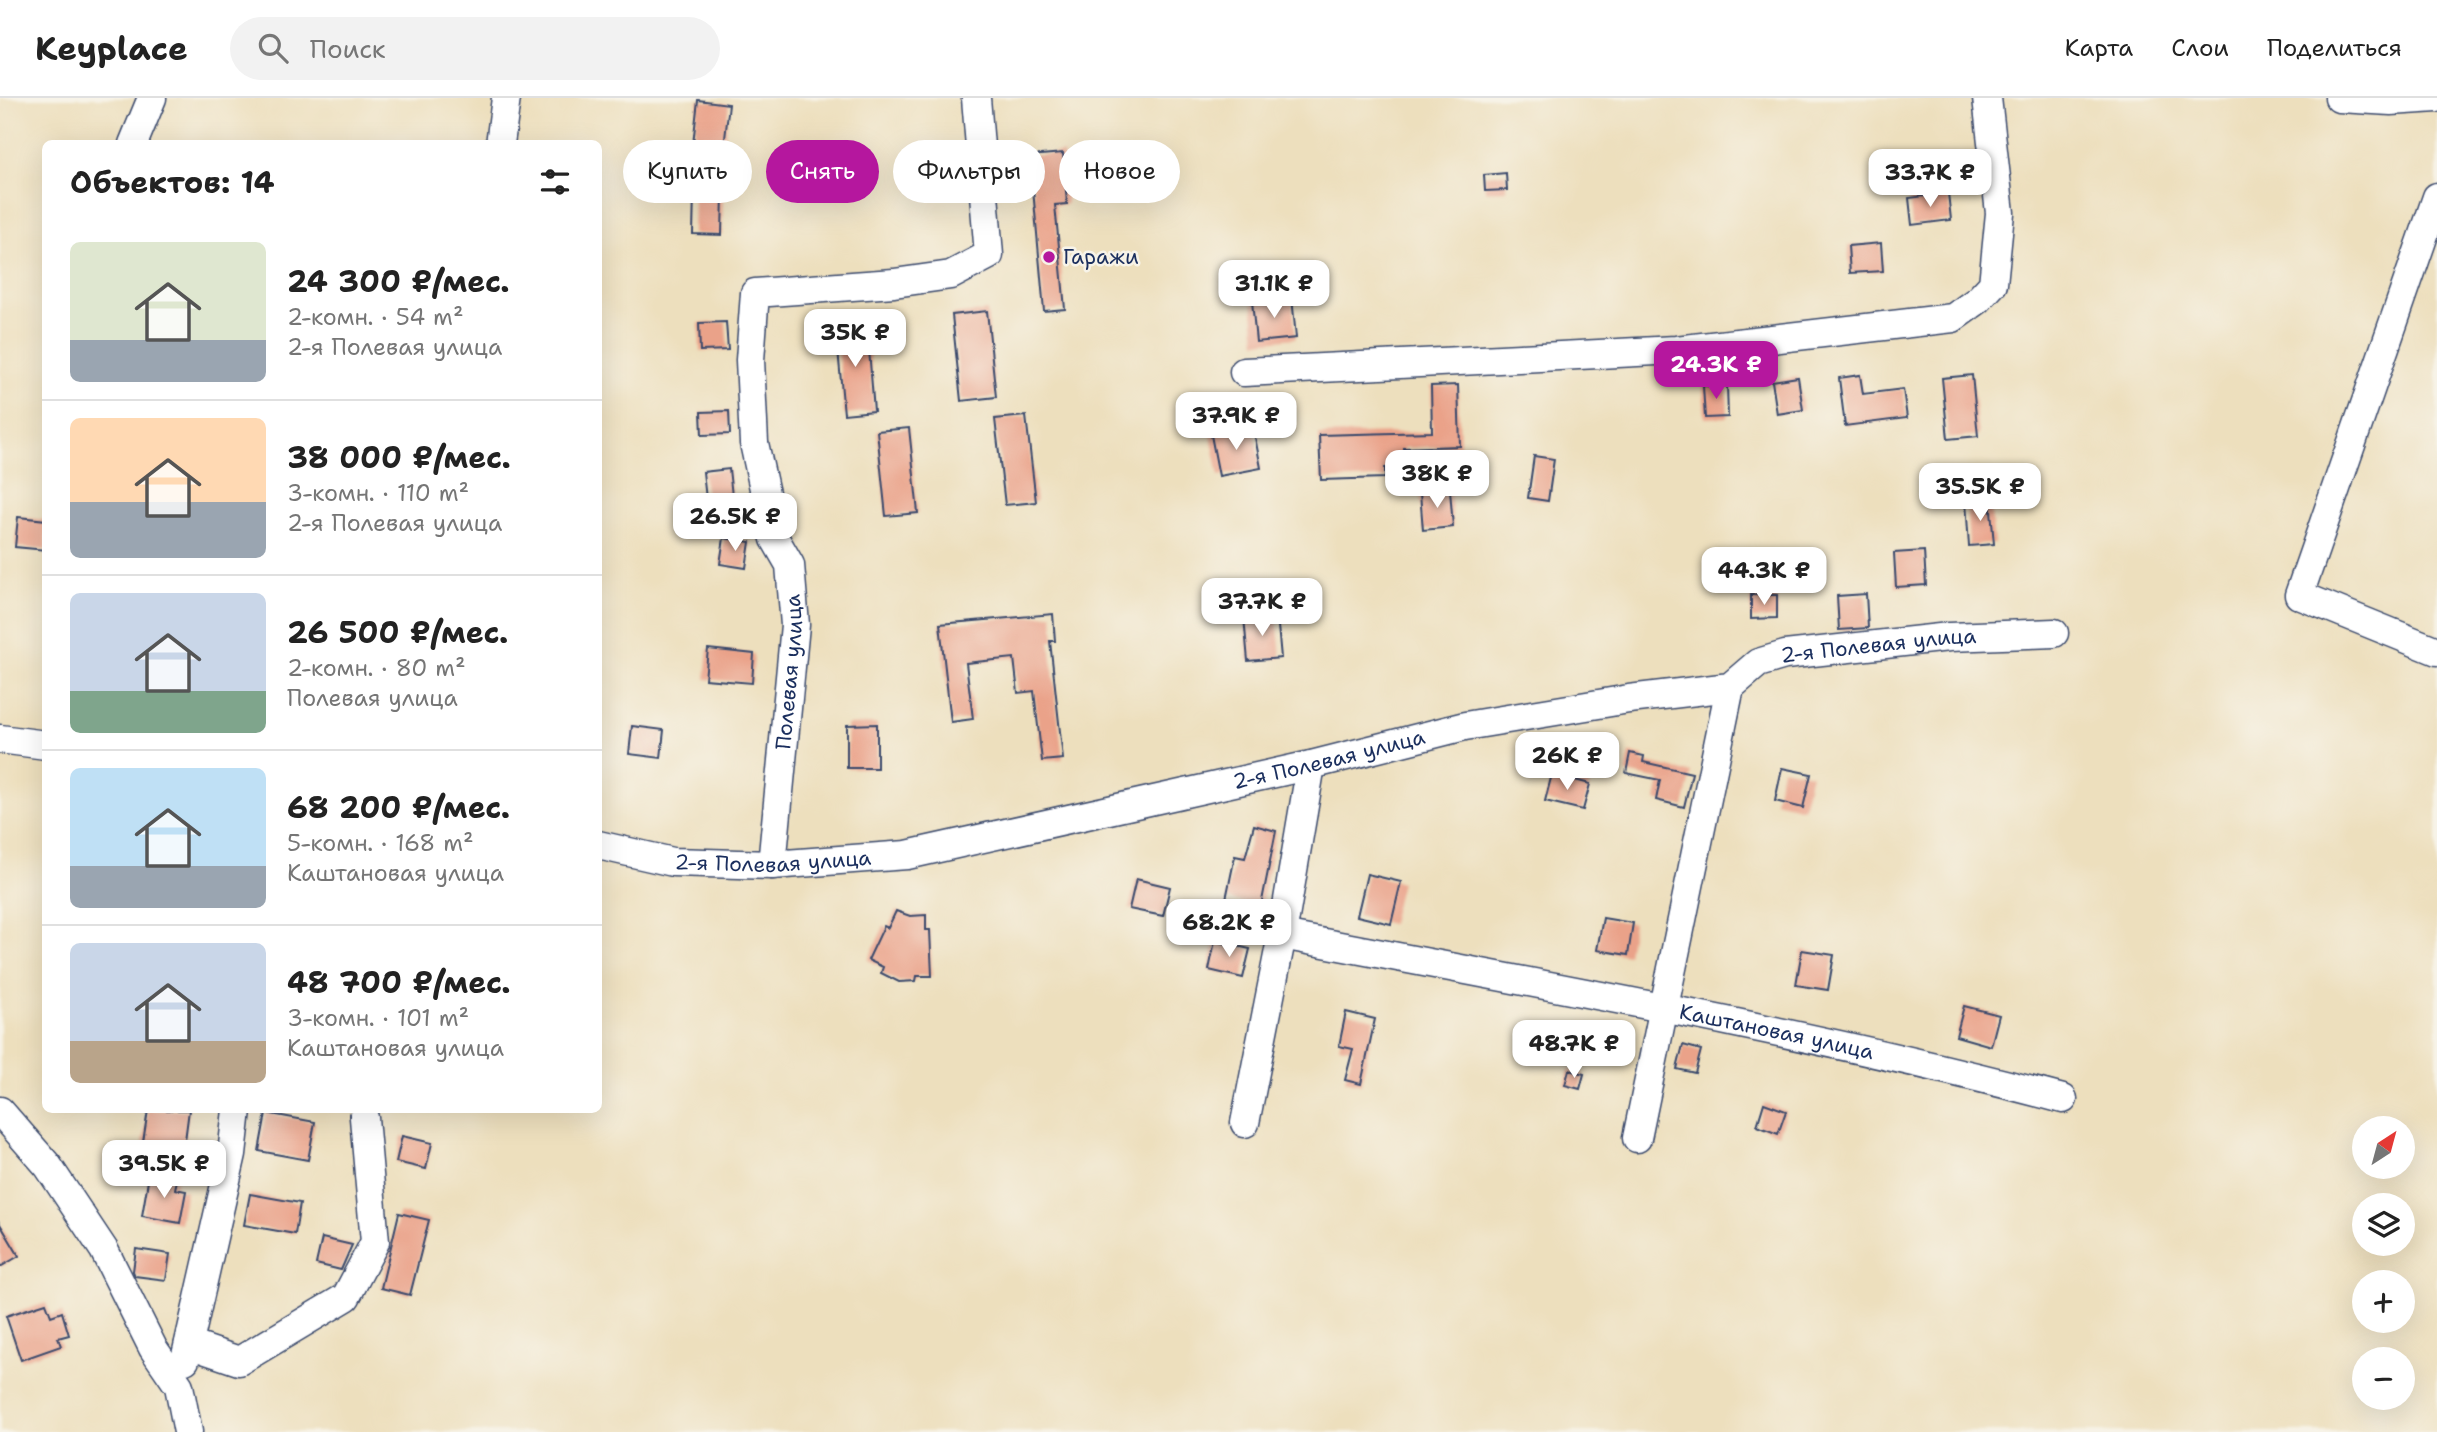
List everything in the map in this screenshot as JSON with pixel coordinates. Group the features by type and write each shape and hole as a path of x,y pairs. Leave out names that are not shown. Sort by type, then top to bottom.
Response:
{"street":[{"path":"135,140 152,98"},
{"path":"501,140 506,98"},
{"name":"Полевая улица","path":"772,865 795,625 790,565 775,539 754,443 750,360 755,293 894,283 951,275 989,255 976,98"},
{"path":"1244,372 1676,350 1953,318 1978,300 1993,284 2000,213 1987,98"},
{"path":"2339,98 2391,101 2437,99"},
{"path":"2437,197 2299,595 2437,651"},
{"name":"2-я Полевая улица","path":"602,846 673,862 772,865 907,855 1311,765 1465,726 1629,699 1730,687 1758,663 1785,655 1949,637 2054,633"},
{"path":"1637,1138 1730,687"},
{"path":"0,739 42,744"},
{"path":"1245,1123 1282,935 1311,765"},
{"name":"Каштановая улица","path":"1282,935 1663,1007 2003,1083 2063,1100"},
{"path":"0,1111 48,1166 104,1250 153,1348 179,1386 188,1432"},
{"path":"179,1386 232,1154 237,1113"},
{"path":"189,1344 239,1361 346,1297 375,1242 365,1118"}],"building":[{"path":"698,100 729,104 725,140 693,140"},
{"name":"Гаражи","path":"1059,153 1059,203 1067,204 1055,205 1065,309 1044,311 1034,203 1045,203 1045,155"},
{"path":"1506,173 1507,190 1485,191 1484,175"},
{"path":"1948,193 1951,220 1912,225 1909,198"},
{"path":"694,203 723,203 722,235 693,234"},
{"path":"1881,243 1883,271 1850,273 1848,246"},
{"path":"1292,297 1296,338 1256,342 1252,301"},
{"path":"987,311 996,397 961,401 952,315"},
{"path":"726,322 728,350 700,351 699,323"},
{"path":"867,325 874,411 844,414 836,328"},
{"path":"1860,375 1863,394 1903,389 1907,418 1845,426 1839,378"},
{"path":"1972,375 1978,436 1948,439 1942,378"},
{"path":"1798,377 1803,410 1777,414 1772,381"},
{"path":"1458,385 1460,446 1404,448 1405,467 1385,468 1385,478 1321,480 1319,435 1432,432 1431,386"},
{"path":"1727,385 1728,417 1705,418 1703,386"},
{"path":"729,411 730,434 702,435 701,412"},
{"path":"1026,416 1036,502 1005,505 995,419"},
{"path":"1253,427 1261,468 1219,476 1211,435"},
{"path":"909,428 918,513 886,516 877,431"},
{"path":"1534,456 1554,459 1548,501 1528,498"},
{"path":"729,469 734,514 708,517 703,472"},
{"path":"1450,490 1453,527 1423,530 1420,493"},
{"path":"1990,500 1994,544 1969,546 1966,502"},
{"path":"18,517 42,520 42,550 15,547"},
{"path":"724,538 750,542 746,568 720,564"},
{"path":"1924,551 1926,585 1896,587 1894,553"},
{"path":"1866,594 1868,628 1839,630 1837,596"},
{"path":"1751,595 1777,595 1777,618 1751,619"},
{"path":"1053,614 1055,641 1050,641 1063,759 1042,761 1034,691 1018,693 1014,658 966,663 973,719 951,722 940,624"},
{"path":"1277,615 1281,658 1248,661 1244,617"},
{"path":"708,649 754,654 752,683 705,679"},
{"path":"877,724 877,768 847,768 847,725"},
{"path":"632,726 664,730 661,758 629,754"},
{"path":"1630,753 1644,756 1643,762 1692,773 1684,807 1656,800 1660,780 1626,773"},
{"path":"1782,768 1811,774 1803,808 1775,801"},
{"path":"1552,774 1590,784 1583,810 1545,801"},
{"path":"1254,825 1276,831 1261,906 1226,899 1235,856 1245,858"},
{"path":"1367,874 1401,882 1391,924 1357,916"},
{"path":"1136,879 1170,887 1163,916 1129,909"},
{"path":"896,911 910,916 926,915 926,930 930,930 932,976 917,976 916,981 899,982 881,973 883,967 868,960 884,926 888,928"},
{"path":"1603,918 1633,923 1628,955 1597,950"},
{"path":"1215,941 1250,949 1243,978 1209,970"},
{"path":"1802,950 1834,955 1828,990 1796,985"},
{"path":"1964,1006 1999,1015 1991,1046 1956,1036"},
{"path":"1346,1012 1375,1019 1361,1084 1345,1080 1353,1049 1339,1046"},
{"path":"1683,1045 1701,1050 1695,1073 1677,1069"},
{"path":"1569,1070 1584,1074 1580,1089 1565,1085"},
{"path":"1764,1103 1786,1111 1778,1134 1757,1126"},
{"path":"148,1113 189,1113 184,1148 143,1142"},
{"path":"266,1113 315,1122 308,1160 259,1151"},
{"path":"402,1136 432,1143 426,1169 396,1162"},
{"path":"149,1175 177,1180 175,1189 186,1191 180,1223 142,1216"},
{"path":"250,1194 300,1203 295,1234 244,1225"},
{"path":"399,1213 429,1220 410,1295 381,1288"},
{"path":"0,1224 19,1256 0,1267"},
{"path":"322,1238 352,1245 341,1270 316,1264"},
{"path":"136,1249 170,1254 166,1280 135,1276 133,1271"},
{"path":"46,1303 51,1316 62,1312 69,1335 58,1338 61,1346 21,1360 6,1316"}],"place":[{"name":"Гаражи","path":"1049,257"}]}
